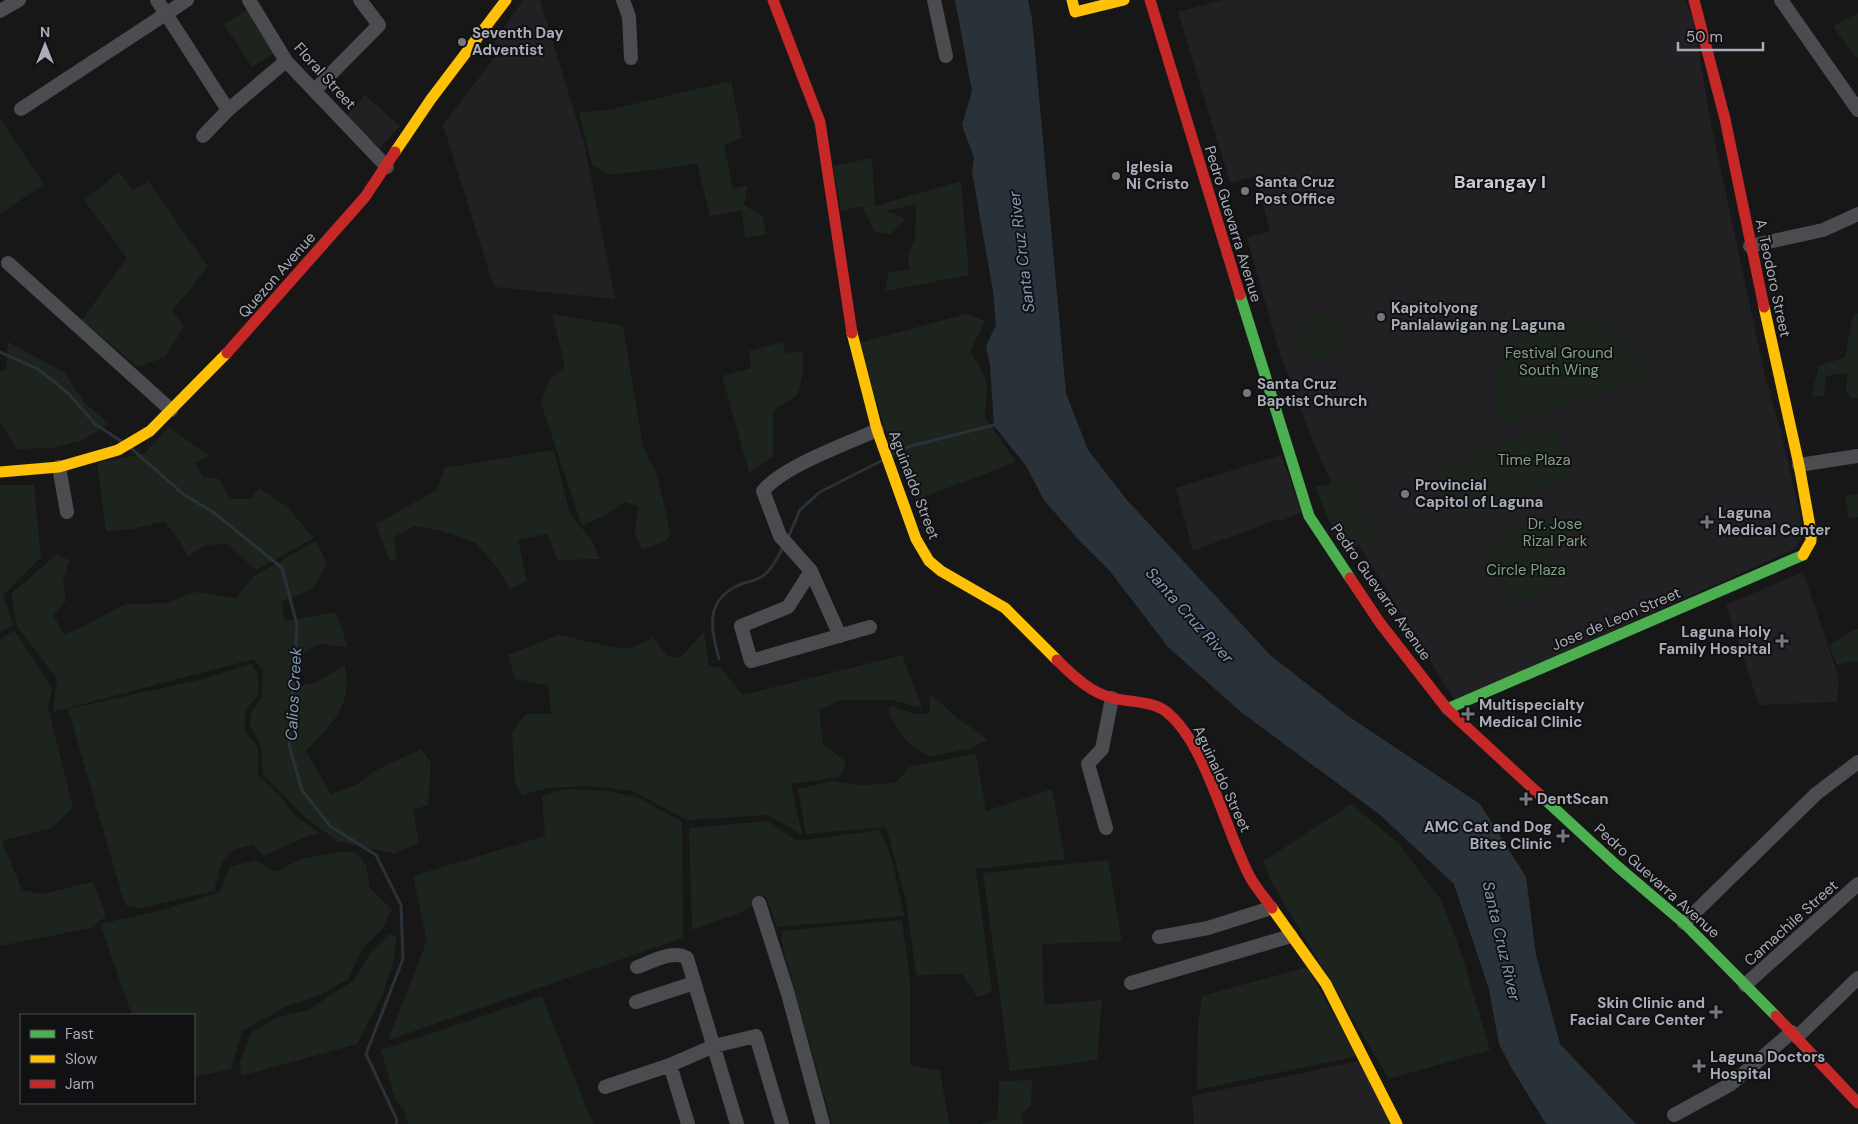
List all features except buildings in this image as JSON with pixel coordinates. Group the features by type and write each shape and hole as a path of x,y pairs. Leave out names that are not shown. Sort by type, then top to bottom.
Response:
{"street":[{"path":"0,11 19,0"},
{"path":"157,0 228,110"},
{"path":"21,109 187,0"},
{"name":"Floral Street","path":"249,0 286,61 388,166"},
{"path":"315,90 379,25 360,0"},
{"name":"Quezon Avenue","path":"0,472 60,467 118,450 138,440 171,410 238,342 365,197 388,166 431,99 506,0"},
{"path":"624,0 629,17 631,58"},
{"name":"Aguinaldo Street","path":"773,0 820,122 850,326 877,430 916,538 929,561 941,571 1005,608 1072,675 1089,687 1112,698 1148,703 1169,713 1182,727 1200,760 1250,878 1326,984 1397,1124"},
{"path":"934,0 946,56"},
{"path":"1072,0 1075,12 1124,0"},
{"name":"Pedro Guevarra Avenue","path":"1150,0 1305,507 1380,623 1447,709 1617,866 1684,923 1858,1103"},
{"name":"A. Teodoro Street","path":"1694,0 1725,120 1750,246 1799,465 1811,541 1804,554 1798,558"},
{"path":"1781,0 1858,110"},
{"path":"203,136 228,110 286,61"},
{"path":"1750,246 1823,230 1858,214"},
{"path":"8,263 171,410"},
{"path":"840,636 811,571 780,536 763,491 770,483 801,465 877,430"},
{"path":"1799,465 1858,456"},
{"path":"60,467 67,512"},
{"name":"Jose de Leon Street","path":"1447,709 1798,558"},
{"path":"811,571 788,607 740,626 751,661 870,627"},
{"path":"1106,828 1088,764 1102,749 1112,698"},
{"path":"1684,923 1816,794 1858,762"},
{"name":"Camachile Street","path":"1745,985 1858,884"},
{"path":"759,903 788,994 823,1124"},
{"path":"1159,937 1208,928 1271,908"},
{"path":"1131,982 1291,936"},
{"path":"637,967 681,954 687,958 737,1124"},
{"path":"1674,1115 1731,1084 1794,1035 1858,978"},
{"path":"636,1002 694,983"},
{"path":"605,1087 670,1065 714,1046 756,1036 782,1124"},
{"path":"670,1065 688,1124"}],"shaded area":[{"path":"523,0 540,0 585,147 615,299 494,287 443,125 501,49 494,42"},
{"path":"1222,0 1685,0 1693,19 1711,124 1766,380 1781,432 1800,514 1803,535 1795,549 1455,701 1362,550 1312,440 1279,350 1247,238 1270,231 1256,176 1230,183 1178,12"},
{"path":"365,95 400,126 380,148 346,116"},
{"path":"1281,455 1302,512 1279,522 1278,519 1193,551 1176,488"},
{"name":"Laguna Holy Family Hospital","path":"1803,572 1839,678 1837,702 1759,705 1726,605"},
{"path":"1364,1060 1396,1124 1194,1124 1192,1096"}],"green space":[{"path":"249,9 276,52 252,67 224,24"},
{"path":"1858,13 1858,57 1856,58 1833,26"},
{"path":"731,81 742,137 724,146 733,189 748,185 744,205 763,217 766,234 745,238 742,210 710,216 697,164 610,175 592,165 579,113 608,110"},
{"path":"0,118 44,184 0,214"},
{"path":"872,158 875,206 961,181 969,275 885,291 889,272 909,270 908,254 915,240 916,204 887,211 906,219 891,234 875,232 862,206 841,211 833,166"},
{"path":"119,172 133,190 149,182 208,267 172,311 184,327 165,357 138,367 82,320 127,258 84,200"},
{"path":"1326,313 1338,319 1343,327 1343,345 1338,353 1330,358 1316,359 1304,353 1299,345 1298,331 1304,319 1312,314"},
{"path":"1858,313 1858,398 1851,398 1846,390 1847,373 1826,376 1824,395 1811,397 1819,366 1845,357 1853,315"},
{"path":"552,314 623,326 643,447 657,475 671,535 664,542 642,549 635,535 638,506 624,502 606,515 582,526 541,403 549,381 565,366"},
{"path":"966,314 985,321 970,351 987,380 985,417 1016,462 916,500 890,445 859,343"},
{"name":"Festival Ground South Wing","path":"1558,317 1589,322 1613,333 1633,351 1651,377 1498,430 1493,392 1494,382 1501,361 1514,341 1530,325 1541,319"},
{"path":"8,342 64,372 84,402 109,424 83,440 52,448 17,449 0,423 0,372 6,369"},
{"path":"782,342 786,353 803,351 803,373 798,394 773,411 773,457 749,472 722,376 751,368 749,351"},
{"name":"Time Plaza","path":"1552,423 1574,474 1455,519 1437,468"},
{"path":"169,427 209,456 195,463 203,477 219,479 230,499 251,499 259,488 286,506 314,538 256,570 227,544 205,545 188,557 181,543 165,521 132,529 106,531 97,463 144,454"},
{"path":"554,450 570,514 591,539 600,559 558,560 547,534 518,540 527,581 510,589 499,570 476,543 442,531 415,526 394,537 397,559 389,560 376,524 437,490 444,468"},
{"path":"1353,479 1376,534 1344,554 1315,487"},
{"path":"0,485 34,485 41,557 3,595 13,625 0,632"},
{"path":"1858,494 1858,517 1849,518 1845,496"},
{"name":"Circle Plaza","path":"1551,514 1560,515 1567,519 1572,529 1568,542 1554,552 1556,582 1550,590 1535,599 1524,602 1515,601 1501,587 1483,546 1514,530 1534,530 1541,517"},
{"path":"316,541 327,564 312,589 281,602 285,621 336,612 348,647 319,644 301,655 298,686 315,683 345,665 347,680 343,703 338,713 332,723 306,751 331,794 356,785 376,770 421,749 431,762 428,805 413,810 419,843 394,854 337,841 301,814 263,774 260,742 250,727 251,713 262,697 263,670 253,659 53,712 57,679 17,626 11,594 56,555 69,560 63,582 66,601 53,615 64,634 76,630 125,604 166,603 196,592 236,598 254,576"},
{"path":"1858,629 1858,663 1857,660 1837,665 1829,645"},
{"path":"14,630 52,688 48,707 73,808 52,828 2,841 22,890 42,894 93,882 106,916 92,928 0,946 0,640"},
{"path":"704,632 709,666 721,668 742,695 902,655 922,708 891,700 841,700 819,710 823,744 846,762 840,777 791,784 802,835 768,815 687,820 633,791 591,786 549,788 522,795 515,784 512,732 526,714 551,714 548,685 515,679 508,655 559,635 617,648 632,648 653,638 667,656 680,658"},
{"path":"251,664 258,675 258,696 246,709 244,731 258,747 258,775 279,795 297,817 320,833 303,838 264,856 253,845 235,850 224,859 214,891 141,908 125,905 68,709 203,679"},
{"path":"930,695 987,740 971,748 930,757 909,743 896,727 888,710 891,706 915,714 930,713"},
{"path":"976,754 986,811 1052,789 1065,859 976,869 992,992 977,997 962,974 916,975 906,900 886,827 806,834 798,789 832,781 863,785 896,783 909,767"},
{"path":"566,789 610,791 639,798 682,822 683,938 388,1040 427,940 413,876 545,836 542,796"},
{"path":"1351,804 1399,844 1441,900 1462,955 1490,1050 1389,1079 1270,880 1264,861"},
{"path":"768,821 797,841 880,830 892,860 904,916 777,927 765,894 747,910 692,930 689,828"},
{"path":"338,852 355,852 366,865 370,888 392,910 382,929 362,949 348,979 318,996 285,1007 242,1031 231,1069 195,1077 195,1014 132,1014 100,924 159,911 220,892 230,867 256,860 275,872 301,859"},
{"path":"1108,860 1122,941 1042,944 1044,1005 1102,1000 1097,1060 1010,1071 983,873"},
{"path":"902,920 910,981 910,1065 940,1071 949,1123 953,1124 832,1124 781,940 783,931"},
{"path":"389,934 397,937 393,963 382,995 357,1044 241,1076 240,1062 252,1032 276,1018 308,1010 353,981 372,951"},
{"path":"1307,967 1357,1056 1197,1090 1198,1022 1202,996"},
{"path":"542,996 593,1124 408,1124 404,1109 395,1099 381,1050"},
{"path":"1032,1080 1031,1106 1021,1113 1023,1124 980,1124 998,1119 999,1081"}],"water":[{"name":"Santa Cruz River","path":"955,0 1028,0 1032,19 1066,393 1088,450 1127,500 1270,655 1348,716 1480,804 1526,877 1536,955 1560,1044 1636,1124 1546,1124 1499,1044 1489,989 1454,884 1379,814 1241,712 1168,647 1109,570 1076,537 1044,500 1025,464 994,426 990,365 986,346 996,325 993,291 972,172 974,158 962,125 972,91"}],"waterway":[{"name":"Calios Creek","path":"0,352 38,369 69,394 95,424 121,441"},
{"path":"894,454 907,447 998,424"},
{"name":"Calios Creek","path":"132,449 183,494 213,512 282,568 297,625 289,745 302,790 330,826 376,855 401,905 403,959 366,1054 397,1120 396,1124"},
{"path":"788,538 800,510 820,492 881,461"},
{"path":"719,659 713,626 715,607 728,592 739,585 765,575 784,545"}],"traffic: fast":[{"path":"1240,295 1309,516 1350,578"},
{"path":"1447,709 1803,555"},
{"path":"1540,795 1617,866 1684,923 1776,1016"}],"traffic: slow":[{"path":"395,152 431,99 506,0"},
{"path":"1072,0 1075,12 1124,0"},
{"path":"1764,307 1799,465 1811,532 1811,541 1803,555"},
{"path":"852,333 877,430 916,539 929,561 941,571 1005,608 1057,660"},
{"path":"0,472 59,467 118,450 150,431 227,353"},
{"path":"1272,908 1326,984 1397,1124"}],"traffic: jam":[{"path":"773,0 820,122 852,333"},
{"path":"1150,0 1240,295"},
{"path":"1694,0 1725,119 1764,307"},
{"path":"227,353 365,197 395,152"},
{"path":"1350,578 1380,623 1447,709 1540,795"},
{"path":"1057,660 1076,678 1105,696 1150,704 1170,715 1195,748 1250,877 1272,908"},
{"path":"1776,1016 1858,1103"}],"place":[{"name":"Seventh Day Adventist","path":"462,42"},
{"name":"Iglesia Ni Cristo","path":"1116,176"},
{"name":"Santa Cruz Post Office","path":"1245,191"},
{"name":"Kapitolyong Panlalawigan ng Laguna","path":"1381,317"},
{"name":"Santa Cruz Baptist Church","path":"1247,393"},
{"name":"Provincial Capitol of Laguna","path":"1405,494"},
{"name":"Laguna Medical Center","path":"1707,522"},
{"name":"Laguna Holy Family Hospital","path":"1782,641"},
{"name":"Multispecialty Medical Clinic","path":"1468,714"},
{"name":"DentScan","path":"1526,799"},
{"name":"AMC Cat and Dog Bites Clinic","path":"1563,836"},
{"name":"Skin Clinic and Facial Care Center","path":"1716,1012"},
{"name":"Laguna Doctors Hospital","path":"1699,1066"}],"district":[{"name":"Barangay I","path":"1500,182"}],"park label":[{"name":"Dr. Jose Rizal Park","path":"1555,532"}]}
